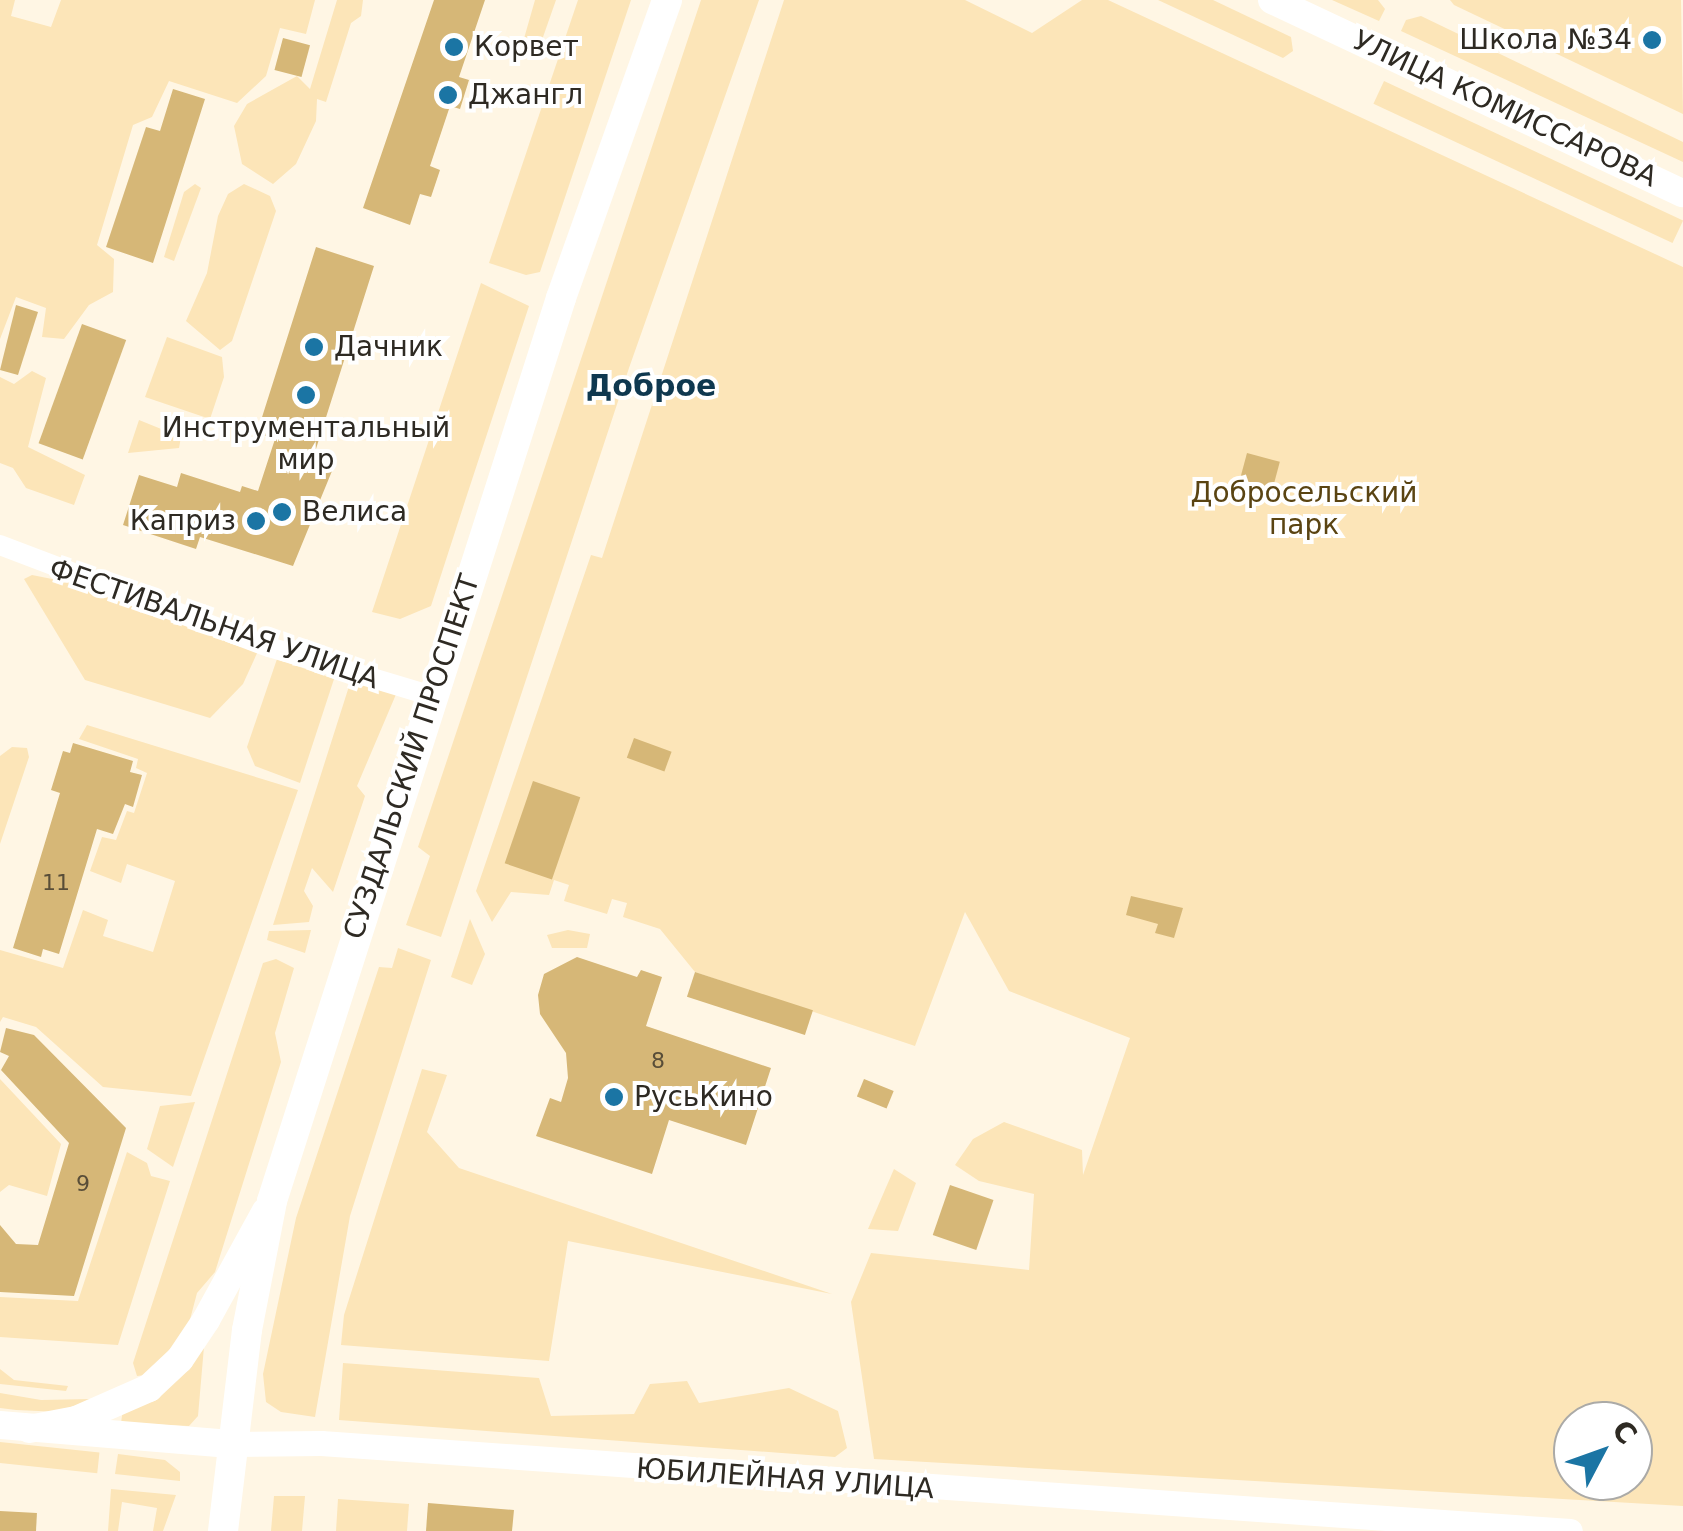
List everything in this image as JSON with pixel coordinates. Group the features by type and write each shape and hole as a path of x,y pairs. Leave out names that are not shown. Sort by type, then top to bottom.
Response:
{"main road":[{"name":"СУЗДАЛЬСКИЙ ПРОСПЕКТ","path":"223,1530 272,1201 432,696 667,0"},
{"name":"УЛИЦА КОМИССАРОВА","path":"1272,0 1683,194"},
{"path":"29,1429 114,1406 149,1388 180,1359 272,1201"},
{"name":"ЮБИЛЕЙНАЯ УЛИЦА","path":"0,1425 233,1444"}],"street":[{"name":"ФЕСТИВАЛЬНАЯ УЛИЦА","path":"0,545 269,647 432,696"},
{"name":"ЮБИЛЕЙНАЯ УЛИЦА","path":"233,1444 321,1443 1570,1531"}],"green space":[{"path":"0,0 15,0 11,16 51,27 61,0 315,0 306,34 280,28 266,76 237,103 169,81 152,117 133,125 97,245 114,259 113,292 89,305 64,339 42,337 46,308 16,297 0,339"},
{"path":"337,0 363,0 361,16 351,23 326,102 317,99 316,121 296,164 273,184 242,164 234,126 247,104 297,76 310,89"},
{"path":"535,0 556,0 536,57 521,49"},
{"path":"578,0 631,0 540,272 526,275 489,263"},
{"path":"701,0 759,0 629,368 441,937 406,925 430,856 418,847"},
{"name":"Добросельский парк","path":"784,0 965,0 1032,33 1082,0 1108,0 1683,267 1683,1506 1597,1501 1653,1501 1653,1401 1553,1401 1553,1498 874,1459 851,1302 871,1253 1029,1270 1034,1194 979,1181 955,1165 973,1139 1004,1122 1082,1150 1083,1175 1130,1038 1009,991 965,912 915,1046 695,972 660,929 623,917 627,903 612,899 607,914 564,901 569,885 554,880 549,895 511,892 492,922 476,891 591,555 602,558"},
{"path":"1158,0 1213,0 1291,37 1293,51 1283,58"},
{"path":"1332,0 1378,0 1385,9 1379,21"},
{"path":"1450,0 1681,0 1683,114 1454,5"},
{"path":"1421,16 1683,142 1683,162 1401,31 1406,20"},
{"path":"1384,81 1683,220 1673,243 1373,104"},
{"path":"195,184 201,188 174,261 164,257 184,192"},
{"path":"244,184 270,196 276,211 232,341 220,350 186,321 207,273 218,216 228,194"},
{"path":"481,283 529,306 431,606 400,619 372,612"},
{"path":"167,337 222,357 224,377 210,419 145,397"},
{"path":"32,371 46,378 28,447 85,475 74,505 26,488 13,468 0,463 0,377 14,384"},
{"path":"139,420 181,437 179,448 128,453"},
{"path":"32,575 62,581 258,651 243,684 210,718 85,680 24,579"},
{"path":"277,659 334,679 300,783 255,766 247,747"},
{"path":"351,680 397,692 357,786 365,796 333,892 312,868 304,891 313,906 309,922 273,925"},
{"path":"87,725 298,790 191,1096 103,1087 36,1027 3,1017 0,1022 0,950 63,968 83,910 108,920 103,936 153,952 175,881 127,864 121,883 90,871 102,837 116,840 127,811 134,813 147,773 136,768 138,759 79,739"},
{"path":"12,747 27,748 29,757 0,844 0,756"},
{"path":"470,919 485,954 472,985 451,977"},
{"path":"311,930 305,953 267,940 269,931"},
{"path":"568,930 590,934 587,948 552,948 547,935"},
{"path":"398,948 431,960 350,1216 315,1417 281,1412 266,1402 263,1374 296,1218 379,967 392,968"},
{"path":"276,959 294,968 275,1033 281,1062 215,1272 197,1293 186,1335 154,1374 137,1376 133,1363 263,963"},
{"path":"422,1069 447,1075 427,1132 459,1168 832,1294 568,1241 549,1361 341,1345 344,1315"},
{"path":"0,1079 61,1144 47,1196 9,1185 0,1192"},
{"path":"195,1102 173,1167 147,1149 160,1106"},
{"path":"127,1152 147,1163 151,1176 170,1181 118,1345 0,1337 0,1297 78,1301"},
{"path":"894,1169 916,1183 898,1231 868,1229"},
{"path":"205,1335 198,1416 189,1426 121,1423 123,1409"},
{"path":"343,1363 539,1378 551,1416 634,1414 650,1384 687,1381 699,1403 789,1388 838,1411 847,1448 835,1457 339,1420"},
{"path":"0,1369 14,1380 68,1386 66,1391 0,1384"},
{"path":"0,1393 41,1400 91,1399 61,1412 16,1410 0,1408"},
{"path":"0,1442 99,1452 97,1473 0,1463"},
{"path":"118,1454 165,1460 180,1472 180,1481 115,1474"},
{"path":"111,1489 176,1495 163,1531 153,1531 157,1508 122,1502 118,1531 108,1531"},
{"path":"274,1496 305,1496 302,1531 271,1531"},
{"path":"338,1499 409,1504 407,1531 336,1531"}],"building":[{"path":"434,0 485,0 459,77 469,80 460,109 450,106 430,166 440,170 431,197 420,194 410,225 363,208"},
{"path":"283,38 310,45 302,77 274,70"},
{"path":"173,89 205,99 153,263 106,247 146,127 160,131"},
{"path":"316,247 374,266 315,452 327,455 322,468 332,471 293,566 200,537 196,549 123,525 139,475 177,487 181,473 240,492 242,486 258,491 275,439 257,433"},
{"path":"16,305 38,312 18,375 0,370"},
{"path":"82,324 126,340 83,459 39,443"},
{"path":"1247,453 1280,462 1272,492 1239,483"},
{"path":"634,738 672,752 664,771 627,758"},
{"path":"73,743 133,761 130,772 142,775 133,807 125,804 113,834 97,829 59,954 43,949 41,957 13,948 60,793 51,790 63,751 70,753"},
{"path":"533,781 580,797 552,880 505,863"},
{"path":"1131,896 1183,908 1174,938 1155,933 1158,924 1126,915"},
{"path":"577,957 637,977 641,970 662,977 646,1026 771,1068 746,1145 669,1120 652,1174 536,1136 550,1098 561,1102 568,1078 566,1053 540,1014 538,995 544,974"},
{"path":"695,972 813,1010 805,1035 687,997"},
{"path":"6,1028 34,1035 126,1128 74,1296 0,1292 0,1225 16,1244 38,1245 69,1143 1,1070 9,1056 0,1052"},
{"path":"864,1079 894,1091 887,1109 857,1097"},
{"path":"950,1185 993,1200 976,1250 933,1235"},
{"path":"428,1503 514,1510 512,1531 426,1531"},
{"path":"0,1511 37,1513 36,1531 0,1531"}],"place":[{"name":"Школа №34","path":"1652,40"},
{"name":"Корвет","path":"454,47"},
{"name":"Джангл","path":"448,95"},
{"name":"Дачник","path":"314,347"},
{"name":"Инструментальный мир","path":"306,395"},
{"name":"Велиса","path":"282,512"},
{"name":"Каприз","path":"256,521"},
{"name":"РусьКино","path":"614,1097"}],"district":[{"name":"Доброе","path":"651,386"}]}
